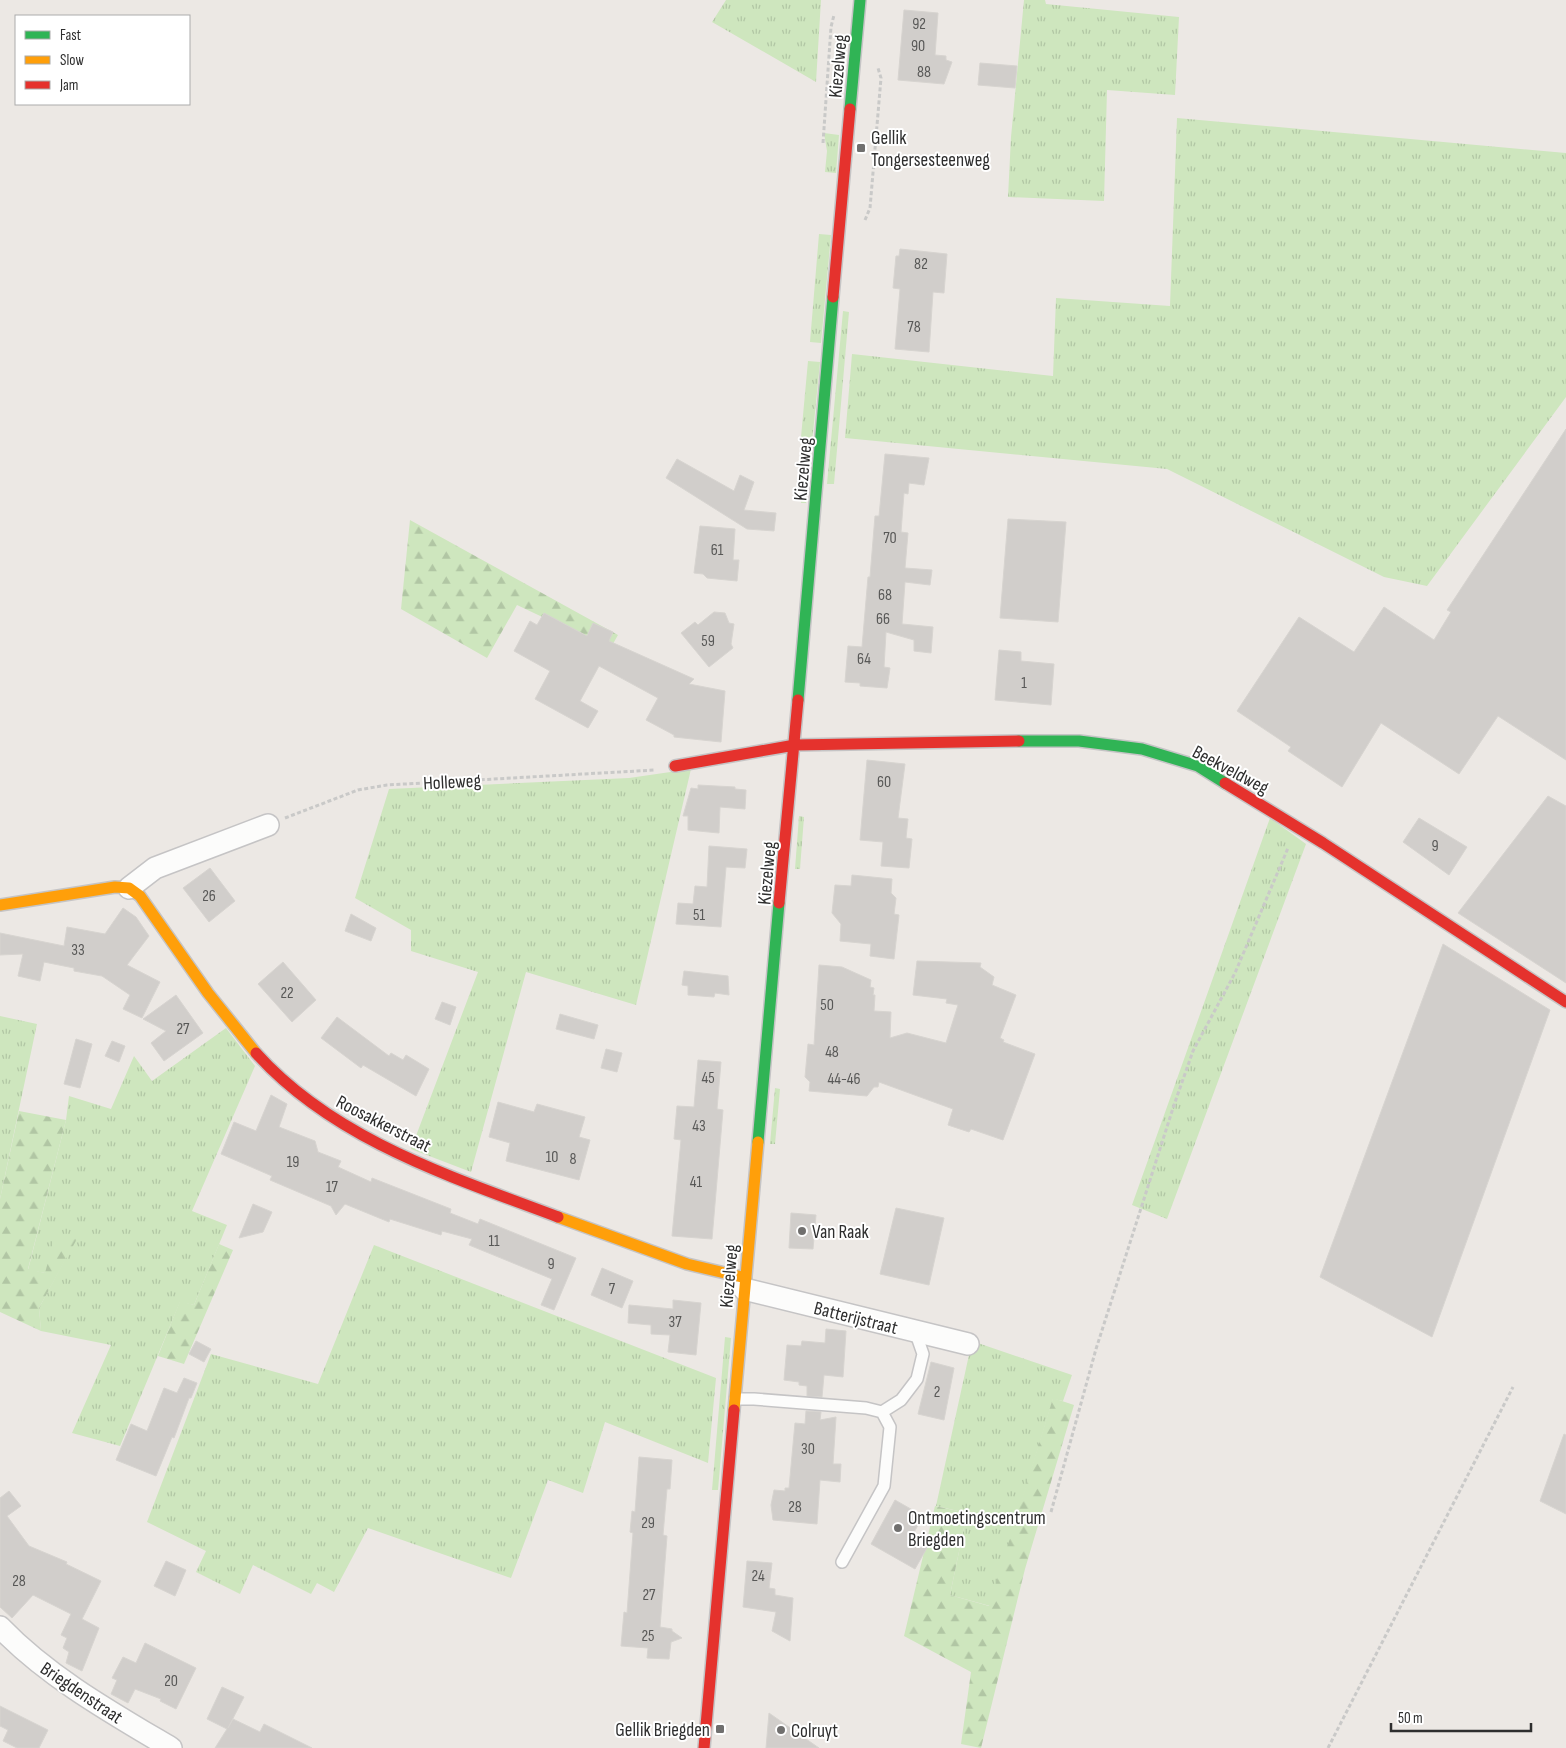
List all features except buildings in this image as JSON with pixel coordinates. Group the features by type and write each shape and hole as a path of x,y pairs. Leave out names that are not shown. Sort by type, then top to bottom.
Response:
{"street":[{"name":"Kiezelweg","path":"704,1748 860,0"},
{"name":"Beekveldweg","path":"795,744 1079,741 1142,749 1198,766 1298,827 1566,1002"},
{"path":"675,766 795,744"},
{"path":"0,905 115,887 128,888 155,868 268,825"},
{"name":"Roosakkerstraat","path":"128,888 140,896 220,1008 262,1060 287,1084 340,1123 366,1138 421,1162 554,1216 745,1284"},
{"name":"Batterijstraat","path":"745,1284 968,1344"},
{"name":"Briegdenstraat","path":"0,1627 24,1652 123,1720 171,1748"}],"lane":[{"path":"735,1399 754,1398 857,1407 882,1412 901,1400 917,1379 923,1354 915,1331"},
{"path":"842,1562 884,1486 890,1427 882,1412"}],"path":[{"name":"Holleweg","path":"268,825 358,790 386,784 646,771 675,766"},
{"path":"1051,1512 1096,1348 1144,1196 1190,1060 1235,973 1298,827"},
{"path":"1328,1748 1512,1386"}],"green space":[{"path":"726,0 821,0 816,82 712,22"},
{"path":"1024,0 1045,0 1046,4 1179,17 1175,95 1107,90 1104,201 1008,197 1011,137"},
{"path":"1177,118 1566,153 1566,397 1427,586 1384,577 1167,469 845,438 852,354 1053,376 1056,298 1170,306"},
{"path":"824,133 839,135 836,173 825,172 827,151"},
{"path":"819,234 831,235 821,343 810,342"},
{"path":"843,311 849,312 834,484 827,484"},
{"path":"808,361 820,362 806,503 801,503 804,458 801,437"},
{"path":"410,520 618,635 610,649 517,605 487,658 401,609"},
{"path":"691,769 636,1005 526,972 471,1172 411,1149 478,972 411,951 411,930 355,898 389,789 629,778"},
{"path":"799,816 804,817 800,869 795,869"},
{"path":"1270,818 1306,844 1167,1219 1132,1205"},
{"path":"0,1016 37,1024 0,1199"},
{"path":"226,1028 255,1066 192,1211 227,1225 194,1305 180,1302 120,1446 72,1433 111,1345 41,1331 39,1308 77,1237 45,1273 28,1270 66,1120 69,1096 111,1109 134,1056 152,1081"},
{"path":"775,1088 780,1089 775,1144 770,1144"},
{"path":"19,1111 66,1120 28,1269 45,1273 55,1236 78,1237 39,1308 41,1331 0,1312 0,1199"},
{"path":"219,1244 233,1250 184,1364 158,1356 180,1301 194,1305"},
{"path":"374,1245 716,1378 708,1463 605,1422 583,1493 548,1480 511,1578 368,1528 334,1592 317,1583 311,1594 253,1565 240,1594 196,1572 206,1551 147,1522 211,1354 318,1384"},
{"path":"725,1337 731,1338 718,1490 712,1490"},
{"path":"972,1341 1072,1375 1063,1401 1053,1399 990,1606 950,1595 967,1513 936,1506"},
{"path":"1053,1398 1074,1405 1025,1569 981,1748 961,1744 971,1672 904,1636 935,1506 967,1513 950,1595 989,1606"}],"traffic: fast":[{"path":"850,109 860,0"},
{"path":"798,700 833,297"},
{"path":"1019,741 1079,741 1142,749 1198,766 1225,783"},
{"path":"758,1142 779,903"}],"traffic: slow":[{"path":"0,905 115,887 129,888 140,896 208,993 256,1053"},
{"path":"734,1410 758,1142"},
{"path":"558,1217 687,1264 746,1278"}],"traffic: jam":[{"path":"833,297 850,109"},
{"path":"779,903 798,700"},
{"path":"675,766 795,745 1019,741"},
{"path":"1225,783 1323,843 1566,1002"},
{"path":"256,1053 287,1083 321,1110 358,1133 396,1153 436,1170 558,1217"},
{"path":"704,1748 734,1410"}],"place":[{"name":"Gellik Tongersesteenweg","path":"861,148"},
{"name":"Van Raak","path":"802,1231"},
{"name":"Ontmoetingscentrum Briegden","path":"898,1528"},
{"name":"Gellik Briegden","path":"720,1729"},
{"name":"Colruyt","path":"781,1730"}]}
